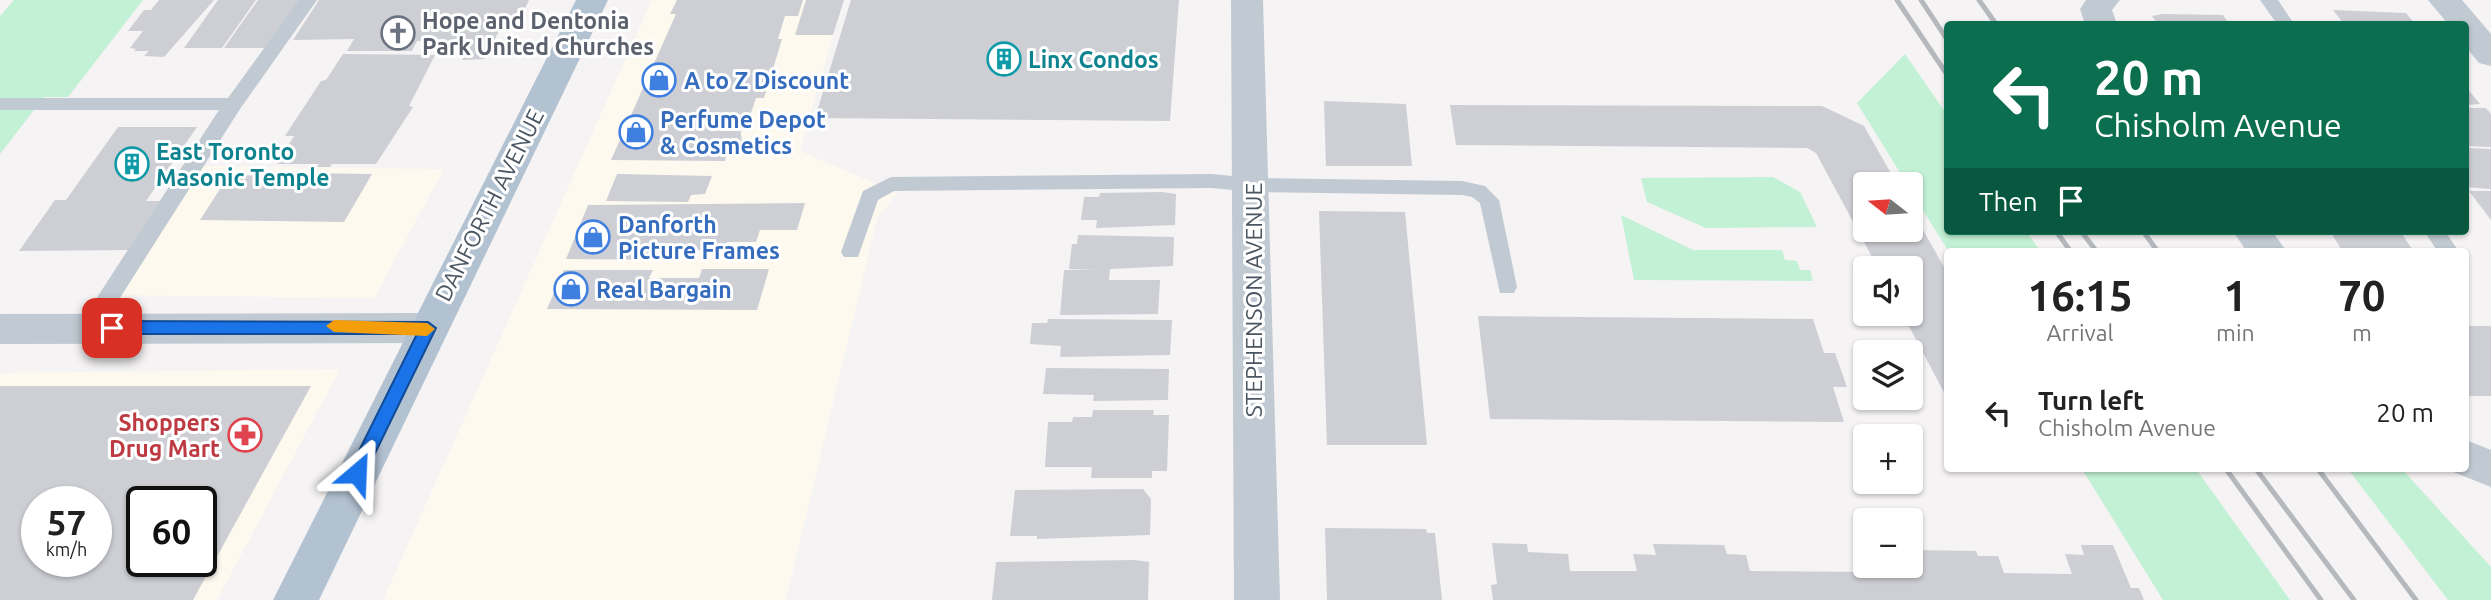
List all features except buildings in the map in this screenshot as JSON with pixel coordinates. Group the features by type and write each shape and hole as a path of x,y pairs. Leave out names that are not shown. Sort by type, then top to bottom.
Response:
{"main road":[{"name":"DANFORTH AVENUE","path":"296,600 592,0"}],"street":[{"name":"STEPHENSON AVENUE","path":"1247,0 1257,600"},
{"path":"2100,21 2096,9 2104,0"},
{"path":"2444,0 2462,21"},
{"path":"2469,30 2491,55"},
{"path":"0,328 428,328"},
{"path":"2469,459 2491,469"}],"lane":[{"path":"89,328 233,104 276,48 308,0"},
{"path":"2269,0 2284,21"},
{"path":"0,104 233,104"},
{"path":"851,252 870,196 891,184 1212,181 1252,186 1478,191 1489,200 1495,215 1507,287"}],"shaded area":[{"path":"652,0 843,0 800,151 897,193 877,219 786,600 383,600"},
{"path":"188,166 444,169 374,298 98,295"},
{"path":"340,369 217,600 0,600 0,373"}],"green space":[{"path":"14,0 143,0 68,97 44,97 0,154 0,16"},
{"path":"1905,54 1944,110 1944,235 2029,235 2038,248 1947,248 1923,210 1923,172 1900,172 1857,103"},
{"path":"1773,177 1800,192 1817,227 1706,228 1647,202 1641,178"},
{"path":"1621,215 1693,250 1782,250 1785,260 1797,261 1800,270 1810,270 1813,281 1634,280"},
{"path":"2084,472 2198,472 2290,600 2163,600"},
{"path":"2350,472 2405,472 2491,567 2491,600 2448,600"}],"railway":[{"path":"1897,0 1944,70"},
{"path":"1921,0 1944,35"},
{"path":"1979,0 1994,21"},
{"path":"2059,235 2068,248"},
{"path":"2084,235 2094,248"},
{"path":"2146,235 2155,248"},
{"path":"2228,472 2321,600"},
{"path":"2258,472 2354,600"},
{"path":"2320,472 2416,600"}],"slow traffic":[{"path":"334,326 427,329"}],"place":[{"name":"Hope and Dentonia Park United Churches","path":"398,33"},
{"name":"Linx Condos","path":"1004,59"},
{"name":"A to Z Discount","path":"659,80"},
{"name":"Perfume Depot & Cosmetics","path":"636,132"},
{"name":"East Toronto Masonic Temple","path":"132,164"},
{"name":"Danforth Picture Frames","path":"593,237"},
{"name":"Real Bargain","path":"571,289"},
{"name":"Shoppers Drug Mart","path":"245,435"}],"route":[{"path":"112,328 428,328 357,473"}]}
